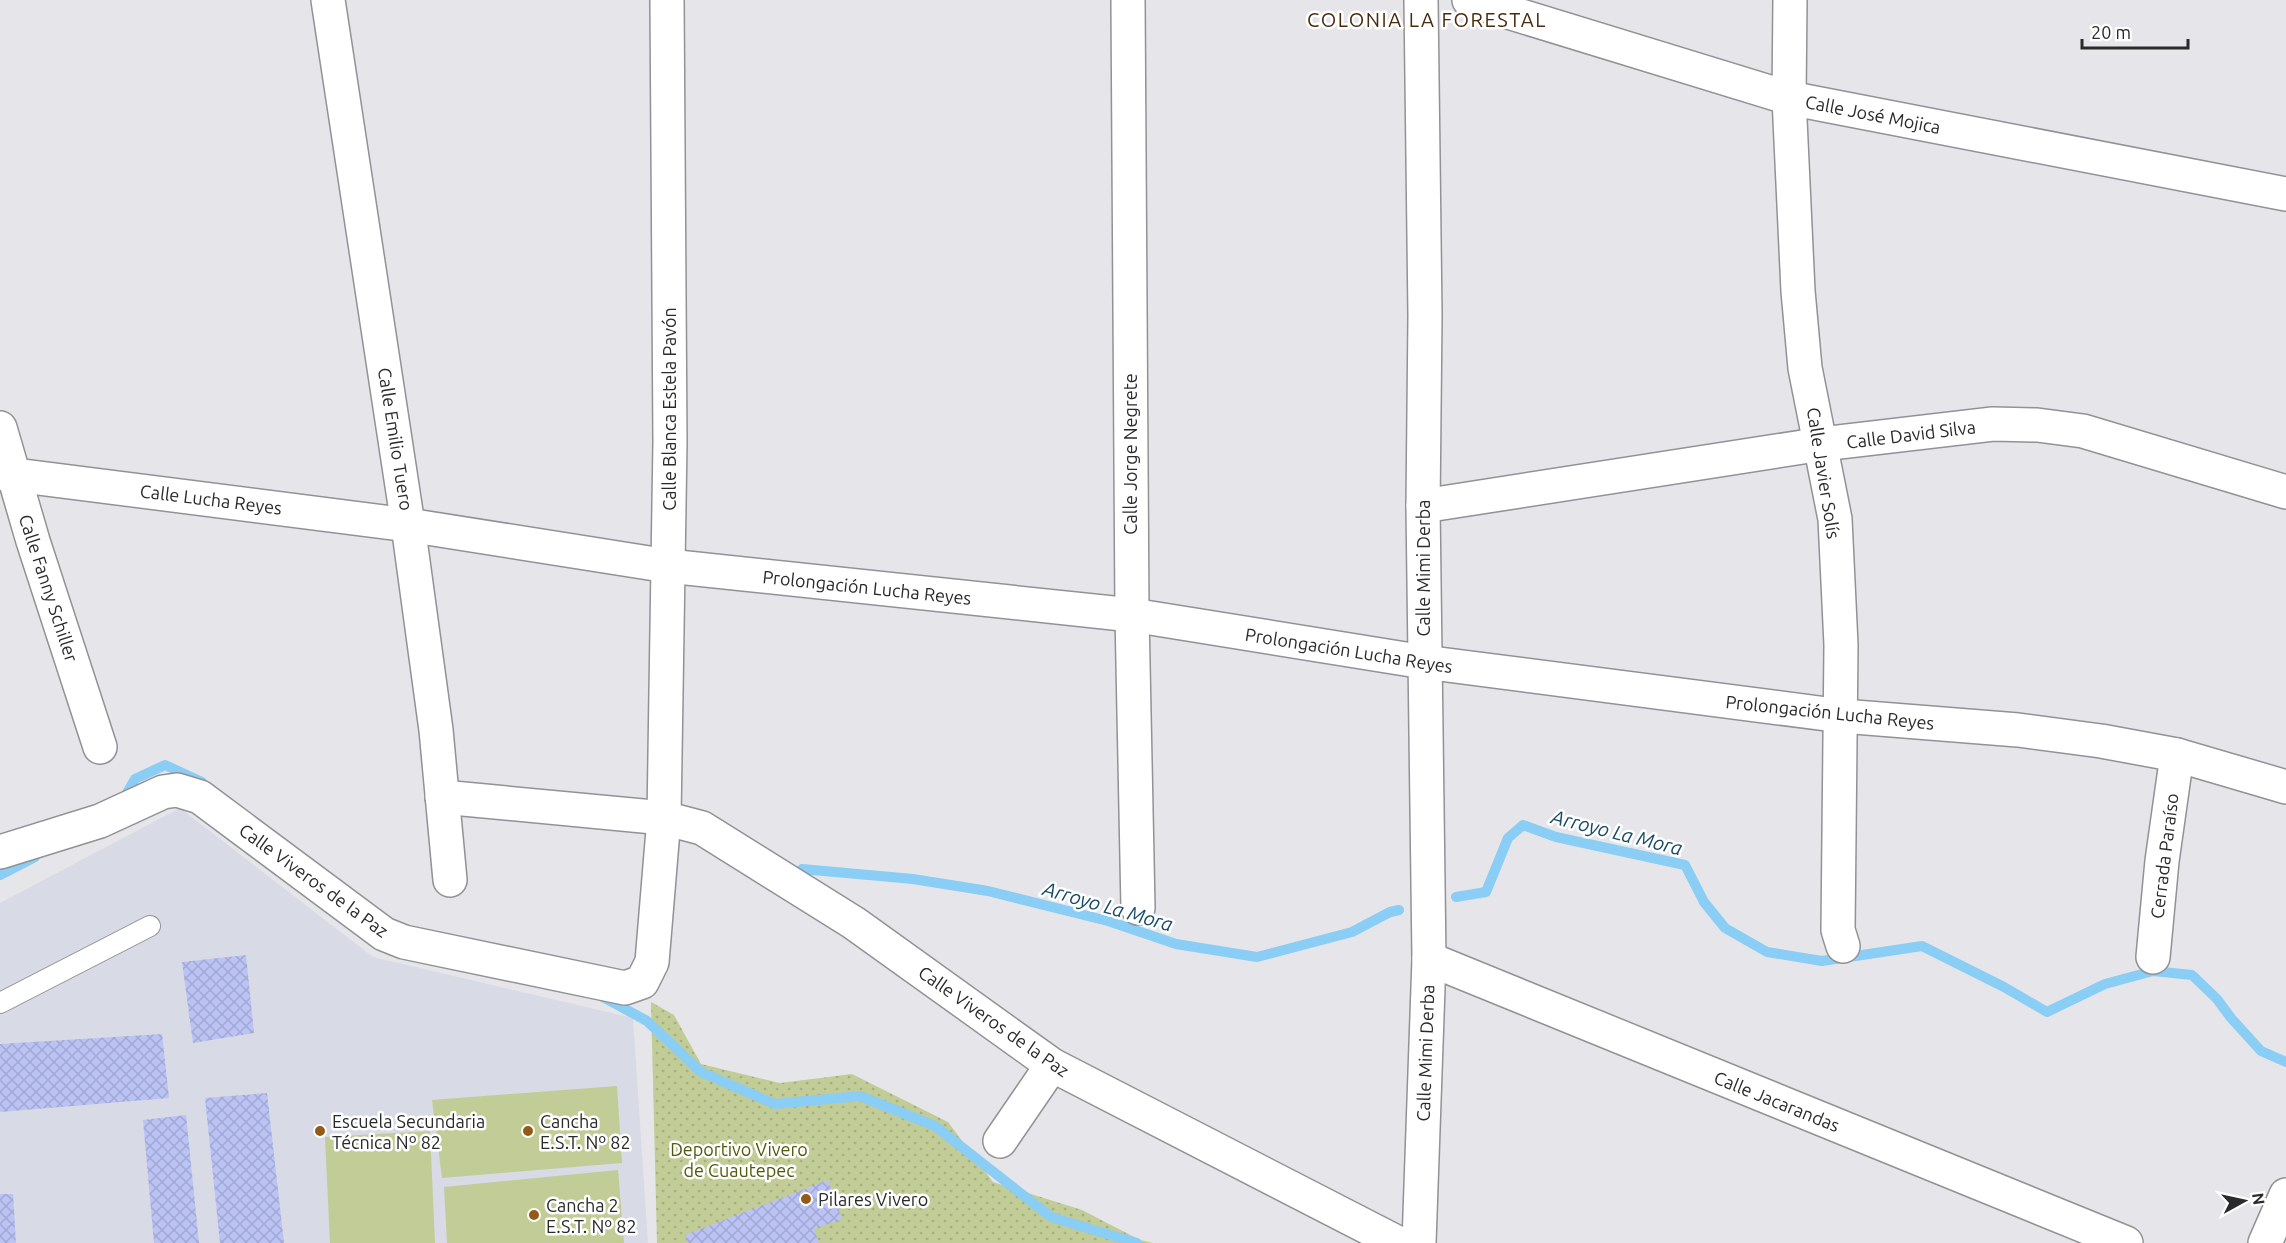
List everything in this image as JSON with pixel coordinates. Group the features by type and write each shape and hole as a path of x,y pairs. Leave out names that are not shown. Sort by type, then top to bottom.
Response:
{"street":[{"name":"Calle Emilio Tuero","path":"328,0 408,525 436,730 450,880"},
{"name":"Calle Blanca Estela Pavón","path":"642,982 652,962 664,818 670,430 667,0"},
{"name":"Calle Jorge Negrete","path":"1128,0 1132,615 1138,908"},
{"name":"Calle Mimi Derba","path":"1419,1243 1429,958 1424,662 1425,305 1421,0"},
{"name":"Calle José Mojica","path":"1469,0 1789,98 2286,194"},
{"name":"Calle Javier Solís","path":"1790,0 1789,98 1800,313 1805,368 1822,444 1835,519 1842,716 1838,930 1843,946"},
{"name":"Calle David Silva","path":"1423,506 1822,444 1993,424 2037,425 2084,431 2286,492"},
{"name":"Calle Fanny Schiller","path":"0,428 7,473 33,541 100,747"},
{"name":"Calle Lucha Reyes","path":"7,473 408,525"},
{"name":"Prolongación Lucha Reyes","path":"408,525 668,566 1132,615 1424,662 1842,716 2018,730 2101,741 2176,756 2286,787"},
{"name":"Cerrada Paraíso","path":"2153,957 2162,861 2176,756"},
{"name":"Calle Viveros de la Paz","path":"0,852 100,821 163,792 177,790 200,797 384,934 404,942 625,988 642,982"},
{"name":"Calle Viveros de la Paz","path":"442,797 664,818 702,828 854,923 1052,1065 1398,1243"},
{"name":"Calle Jacarandas","path":"1429,958 2126,1243"},
{"path":"1000,1141 1052,1065"},
{"path":"2265,1243 2286,1195"}],"lane":[{"path":"0,1003 150,926"}],"shaded area":[{"name":"Escuela Secundaria Técnica Nº 82","path":"180,808 373,957 633,1018 648,1243 0,1243 0,903"}],"green space":[{"name":"Deportivo Vivero de Cuautepec","path":"651,1002 674,1015 701,1064 780,1083 852,1074 948,1122 993,1182 1082,1210 1140,1240 1153,1243 657,1243"},
{"name":"Cancha E.S.T. Nº 82","path":"617,1086 622,1163 442,1178 432,1100"},
{"path":"430,1131 435,1243 330,1243 325,1137"},
{"name":"Cancha 2 E.S.T. Nº 82","path":"618,1170 624,1243 447,1243 444,1187"}],"building":[{"path":"246,955 254,1033 193,1043 182,962"},
{"path":"162,1034 169,1098 0,1112 0,1044"},
{"path":"267,1093 284,1243 220,1243 205,1098"},
{"path":"186,1115 199,1243 154,1243 143,1120"},
{"name":"Pilares Vivero","path":"828,1180 842,1219 814,1229 819,1243 688,1243 685,1235"},
{"path":"0,1194 13,1194 16,1243 0,1243"}],"waterway":[{"path":"123,800 135,779 165,765 202,782"},
{"name":"Arroyo La Mora","path":"1456,897 1486,892 1508,838 1523,825 1556,837 1685,865 1704,902 1725,928 1767,952 1822,961 1922,946 2004,987 2047,1012 2105,984 2153,971 2192,975 2217,999 2261,1051 2286,1062"},
{"path":"0,875 35,857"},
{"name":"Arroyo La Mora","path":"802,869 913,879 988,891 1108,921 1176,944 1257,957 1352,932 1390,912 1399,910"},
{"path":"603,997 647,1021 701,1072 775,1104 860,1096 935,1126 1051,1217 1137,1243"}],"place":[{"name":"Escuela Secundaria Técnica Nº 82","path":"320,1131"},
{"name":"Cancha E.S.T. Nº 82","path":"528,1131"},
{"name":"Pilares Vivero","path":"806,1199"},
{"name":"Cancha 2 E.S.T. Nº 82","path":"534,1215"}],"district":[{"name":"COLONIA LA FORESTAL","path":"1427,19"}]}
